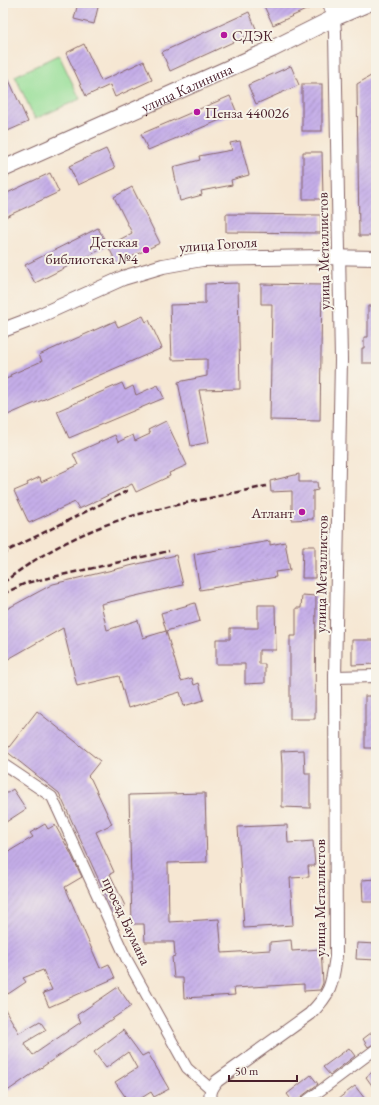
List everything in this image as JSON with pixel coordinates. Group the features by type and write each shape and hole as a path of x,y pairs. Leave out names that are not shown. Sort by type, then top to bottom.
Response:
{"main road":[{"name":"улица Калинина","path":"3,169 272,49 334,18 369,3"},
{"name":"улица Гоголя","path":"3,330 32,319 123,278 163,266 202,259 339,257 376,258"}],"street":[{"name":"улица Металлистов","path":"211,1089 217,1081 310,1014 323,1001 331,985 336,956 335,677 341,365 334,18 329,3"},
{"path":"335,677 376,676"},
{"name":"проезд Баумана","path":"3,764 52,797 126,958 187,1068 211,1089"},
{"path":"305,1102 376,1049"},
{"path":"211,1089 210,1098 212,1102"}],"green space":[{"path":"59,55 80,99 35,119 15,76"}],"building":[{"path":"78,3 99,3 94,24 74,19"},
{"path":"271,3 321,3 273,25 264,6"},
{"path":"249,12 257,31 170,71 162,52"},
{"path":"84,44 101,81 144,61 152,80 115,97 110,85 86,96 66,53"},
{"path":"291,66 299,85 256,104 248,85"},
{"path":"3,67 28,122 3,133"},
{"path":"376,73 376,236 359,236 357,84"},
{"path":"302,84 322,84 322,131 302,131"},
{"path":"230,96 237,113 148,150 141,134"},
{"path":"240,141 249,175 231,180 232,185 201,191 202,195 180,201 173,167 200,160 199,156 232,150 230,143"},
{"path":"106,149 115,168 78,185 69,166"},
{"path":"303,152 322,152 323,199 303,199"},
{"path":"50,173 59,192 3,218 3,195"},
{"path":"132,187 160,243 117,264 108,246 132,233 114,197"},
{"path":"226,214 321,215 321,233 226,232"},
{"path":"98,228 108,246 35,283 25,265"},
{"path":"238,283 240,389 199,390 209,442 191,446 178,382 207,376 207,359 172,360 170,305 205,304 205,284"},
{"path":"261,284 322,285 320,421 270,420 272,304 261,304"},
{"path":"368,306 376,306 376,363 362,363 364,337 368,337"},
{"path":"143,316 146,322 149,320 162,348 3,417 3,380 11,377 10,375 42,361 39,355 115,321 118,327"},
{"path":"122,383 125,390 133,386 136,395 158,385 164,398 69,438 57,411"},
{"path":"166,421 187,465 169,473 170,476 136,492 132,484 79,509 75,502 29,523 14,491 28,485 27,483 40,477 41,482 78,465 73,454 115,435 118,442 133,435 135,441 150,434 148,430"},
{"path":"299,474 299,482 317,482 318,490 313,491 313,519 292,520 292,491 271,492 270,481"},
{"path":"270,541 270,545 285,542 290,570 275,572 276,577 200,590 194,554"},
{"path":"303,546 315,546 315,578 302,578"},
{"path":"176,555 183,585 101,604 107,630 138,620 143,638 166,631 181,681 192,678 194,685 199,683 204,700 184,706 180,692 128,708 119,676 77,686 63,628 3,662 3,611 53,584"},
{"path":"302,595 316,596 315,719 290,719 290,636 296,636 296,608 301,608"},
{"path":"195,603 200,621 166,631 161,613"},
{"path":"258,605 275,605 276,650 259,650 259,664 265,664 265,683 245,684 245,664 216,664 216,639 230,639 230,628 258,628"},
{"path":"352,640 376,640 376,664 352,665"},
{"path":"365,696 376,696 376,748 365,748"},
{"path":"37,711 100,761 88,776 91,779 112,824 96,832 114,872 110,874 125,906 113,911 59,793 6,751"},
{"path":"304,750 305,773 310,773 310,808 282,807 281,751"},
{"path":"13,789 26,809 3,824 3,796"},
{"path":"205,793 207,862 168,863 169,922 219,919 222,953 270,950 270,942 291,940 292,951 321,949 323,983 320,990 304,991 304,984 234,988 235,995 184,998 183,978 174,978 172,957 175,956 174,942 145,942 144,924 132,924 129,795"},
{"path":"45,824 48,829 55,825 82,877 65,887 100,968 109,964 115,978 49,1007 43,993 52,990 43,970 23,978 26,982 8,994 3,985 3,855 33,837 30,833"},
{"path":"287,825 288,843 313,841 315,866 308,866 309,877 290,878 293,925 244,928 238,827"},
{"path":"376,879 376,902 363,902 362,880"},
{"path":"357,943 376,944 376,960 356,959"},
{"path":"118,987 131,1006 3,1094 3,1006 19,1033 40,1021 46,1030 24,1043 33,1055 81,1022 77,1015"},
{"path":"376,1029 376,1043 368,1047 363,1039"},
{"path":"123,1030 142,1056 148,1053 169,1089 154,1097 151,1092 135,1102 129,1102 115,1082 137,1068 128,1052 106,1068 94,1052"},
{"path":"349,1048 355,1056 330,1075 323,1067"},
{"path":"376,1069 376,1091 366,1077"},
{"path":"311,1075 318,1084 301,1097 298,1102 293,1102 287,1094"},
{"path":"355,1086 365,1099 361,1102 334,1102"}],"railway":[{"path":"3,583 53,549 89,531 128,517 162,508 266,486"},
{"path":"3,556 9,550 129,490"},
{"path":"3,594 26,583 169,551"}],"place":[{"name":"СДЭК","path":"224,35"},
{"name":"Пенза 440026","path":"197,112"},
{"name":"Детская библиотека №4","path":"146,250"},
{"name":"Атлант","path":"302,512"}]}
